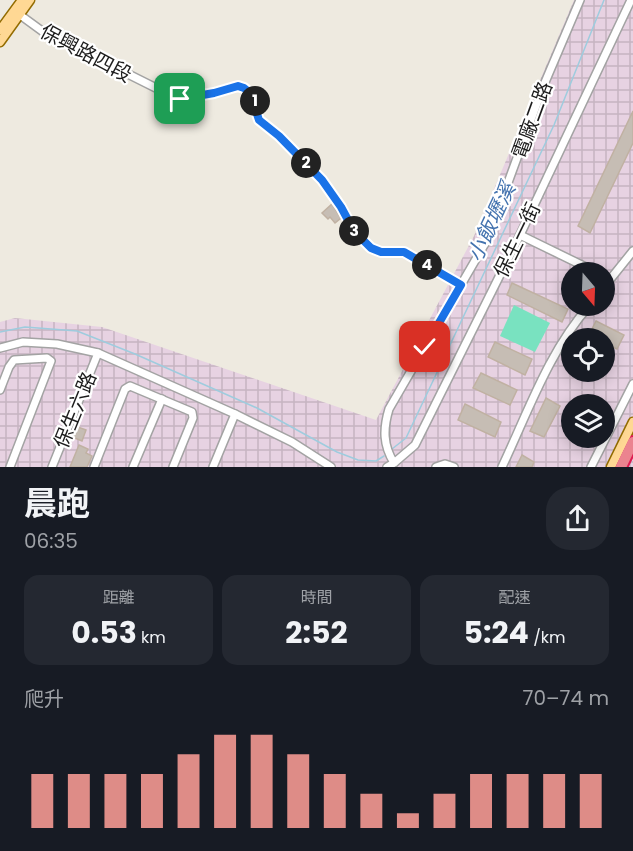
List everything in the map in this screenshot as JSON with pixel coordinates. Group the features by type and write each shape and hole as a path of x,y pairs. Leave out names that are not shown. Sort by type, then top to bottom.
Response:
{"highway":[{"path":"621,467 633,442"}],"main road":[{"path":"17,12 22,0"},
{"path":"0,42 3,27 30,0"},
{"path":"611,467 633,422"}],"street":[{"name":"電廠二路","path":"394,464 385,444 388,409 487,240 543,87 580,0"},
{"name":"保生一街","path":"387,467 394,464 415,445 520,235 631,0"},
{"name":"保興路四段","path":"17,12 42,31 180,99 238,86 244,88 255,97 255,108 259,120 279,136 322,180 354,231 371,248 381,252 404,252 461,285"},
{"path":"520,235 575,262"},
{"path":"615,270 633,251"},
{"path":"502,467 553,358 571,326 580,316"},
{"path":"0,348 23,342 34,342 57,344 98,353 292,442 330,467"},
{"name":"保生六路","path":"52,467 98,353"},
{"path":"0,390 14,360 47,358 51,361 10,467"},
{"path":"591,467 633,384"},
{"path":"94,467 126,389 130,386 192,412 193,418 173,467"},
{"path":"134,467 162,399"},
{"path":"213,467 235,414"},
{"path":"435,467 445,464 454,467"}],"shaded area":[{"path":"574,0 633,0 633,467 0,467 0,322 15,318 102,327 376,420 474,236"}],"green space":[{"path":"514,305 550,323 535,352 500,336"}],"building":[{"path":"633,111 633,143 590,233 578,226"},
{"path":"332,204 341,218 335,223 322,213"},
{"path":"512,283 561,306 561,316 565,316 562,322 507,295"},
{"path":"596,321 610,328 592,328"},
{"path":"615,330 624,335 617,349 615,348"},
{"path":"495,342 532,359 525,375 488,357"},
{"path":"481,373 517,390 510,405 473,388"},
{"path":"546,398 560,406 544,437 530,431"},
{"path":"465,404 501,422 495,437 458,420"},
{"path":"75,426 86,430 82,441 70,436"},
{"path":"79,445 88,449 86,453 92,456 87,467 70,467"},
{"path":"522,455 534,462 532,467 516,467"}],"waterway":[{"name":"小飯壢溪","path":"392,449 406,438 554,125 604,0"},
{"name":"小飯壢溪","path":"0,332 25,327 77,331 257,408 337,452 358,460 376,461 384,456"}],"route":[{"path":"180,99 194,98 238,86 249,91 255,97 255,108 259,120 279,136 322,180 354,231 371,248 381,252 404,252 461,285 425,347"}]}
